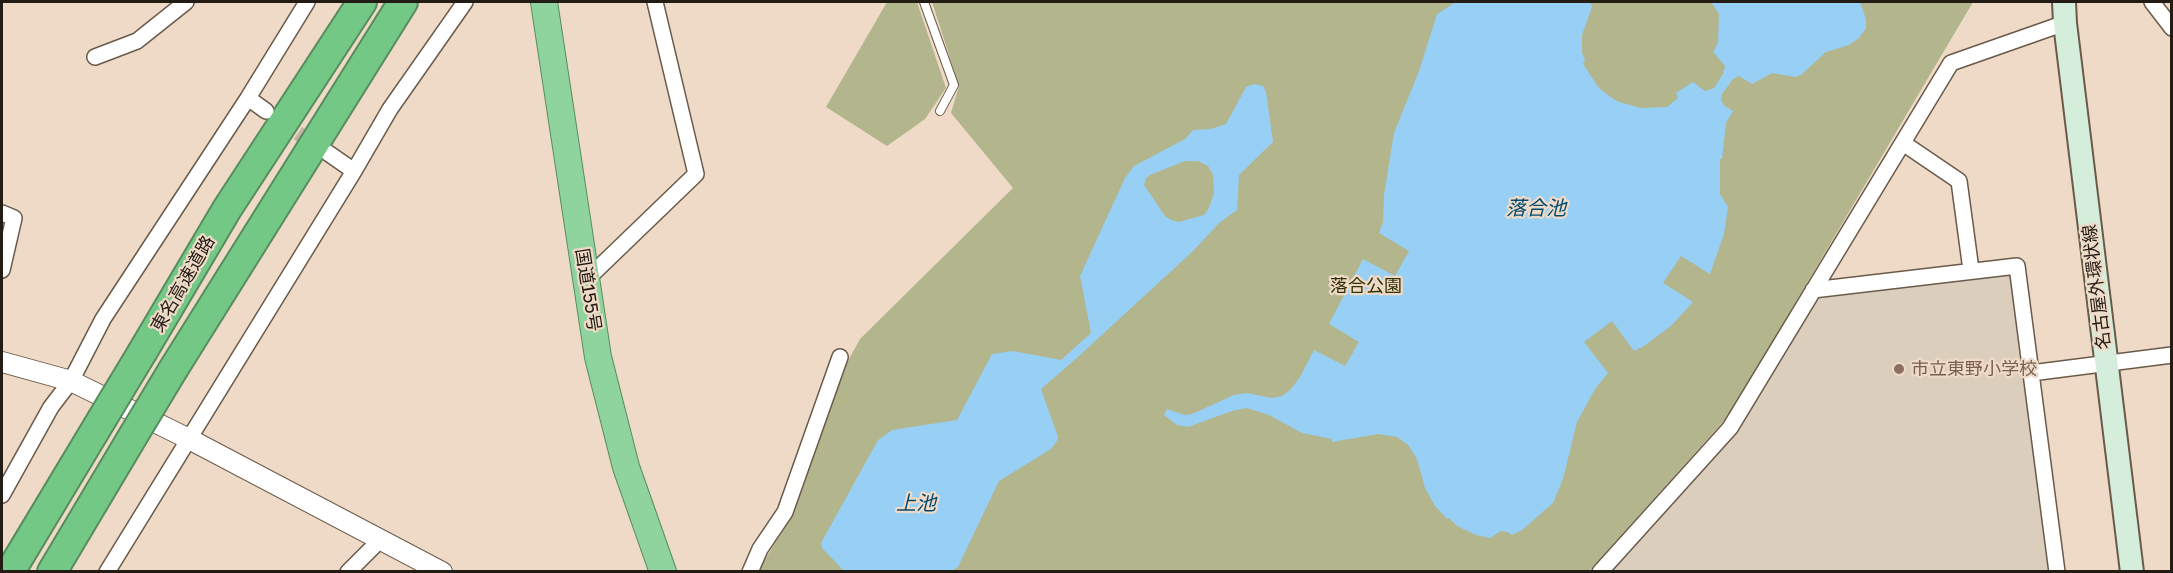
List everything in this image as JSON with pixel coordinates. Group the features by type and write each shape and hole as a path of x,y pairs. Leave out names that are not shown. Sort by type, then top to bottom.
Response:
{"highway":[{"name":"東名高速道路","path":"10,572 227,209 362,2"},
{"name":"東名高速道路","path":"52,572 174,368 403,2"},
{"name":"国道155号","path":"544,2 598,357 626,467 663,572"}],"main road":[{"name":"名古屋外環状線","path":"2065,12 2132,572"}],"street":[{"path":"94,57 137,41 186,2"},
{"path":"2,495 51,407 71,381 104,319 248,99 307,2"},
{"path":"107,572 390,109 465,2"},
{"path":"586,280 696,174 655,2"},
{"path":"2152,2 2172,28"},
{"path":"1600,572 1730,428 1951,63 2065,12"},
{"path":"248,99 266,111"},
{"path":"1903,143 1959,181 1971,270"},
{"path":"328,153 354,171"},
{"path":"2,213 14,218 2,270"},
{"path":"1813,290 2017,266 2057,572"},
{"path":"2031,373 2172,355"},
{"path":"750,572 760,549 785,512 840,357"},
{"path":"2,362 71,381 189,439 442,572"},
{"path":"348,572 381,539"}],"lane":[{"path":"924,2 954,85 940,111"}],"shaded area":[{"name":"市立東野小学校","path":"2007,274 2013,278 2049,571 1607,572 1740,426 1806,312 1820,298"}],"green space":[{"path":"887,2 917,2 946,88 925,119 887,146 826,107"},
{"name":"落合公園","path":"932,2 1973,2 1729,415 1589,571 765,572 759,569 794,513 844,368 860,339 1013,188 951,113 959,86"}],"water":[{"name":"落合池","path":"1456,2 1590,2 1592,7 1582,35 1582,53 1585,59 1583,64 1599,88 1609,96 1619,102 1641,108 1667,107 1678,98 1676,93 1693,82 1705,91 1714,88 1725,66 1713,52 1718,43 1719,14 1711,2 1860,2 1866,19 1866,28 1859,38 1849,45 1826,52 1801,75 1795,77 1772,73 1752,84 1739,76 1733,79 1722,94 1721,101 1733,111 1726,123 1722,159 1720,159 1720,194 1728,207 1724,234 1710,274 1681,256 1663,283 1693,302 1672,325 1644,346 1634,351 1612,321 1584,342 1608,373 1595,389 1577,422 1563,479 1553,503 1522,530 1512,535 1501,531 1490,538 1476,535 1457,526 1435,506 1425,488 1417,459 1408,445 1397,437 1378,434 1332,442 1332,439 1302,433 1269,415 1247,408 1188,427 1177,425 1164,415 1167,409 1185,415 1192,414 1234,395 1247,393 1272,398 1282,396 1300,377 1314,350 1345,366 1359,342 1329,324 1363,259 1395,276 1409,251 1379,233 1383,222 1384,195 1394,133 1419,71 1437,14"},
{"name":"上池","path":"1254,84 1263,86 1266,92 1273,142 1239,175 1237,210 1219,223 1193,251 1041,389 1058,437 1057,441 1051,449 999,481 958,567 951,572 844,571 822,548 821,543 878,440 892,430 957,420 992,354 1013,351 1061,360 1091,333 1080,276 1125,178 1134,166 1185,139 1193,130 1211,129 1226,124 1246,87","holes":["1185,161 1198,161 1208,166 1213,175 1214,193 1209,208 1204,215 1179,222 1171,220 1165,216 1144,185 1146,178"]}],"tunnel":[{"path":"279,120 318,147"}],"place":[{"name":"市立東野小学校","path":"1899,369"}]}
